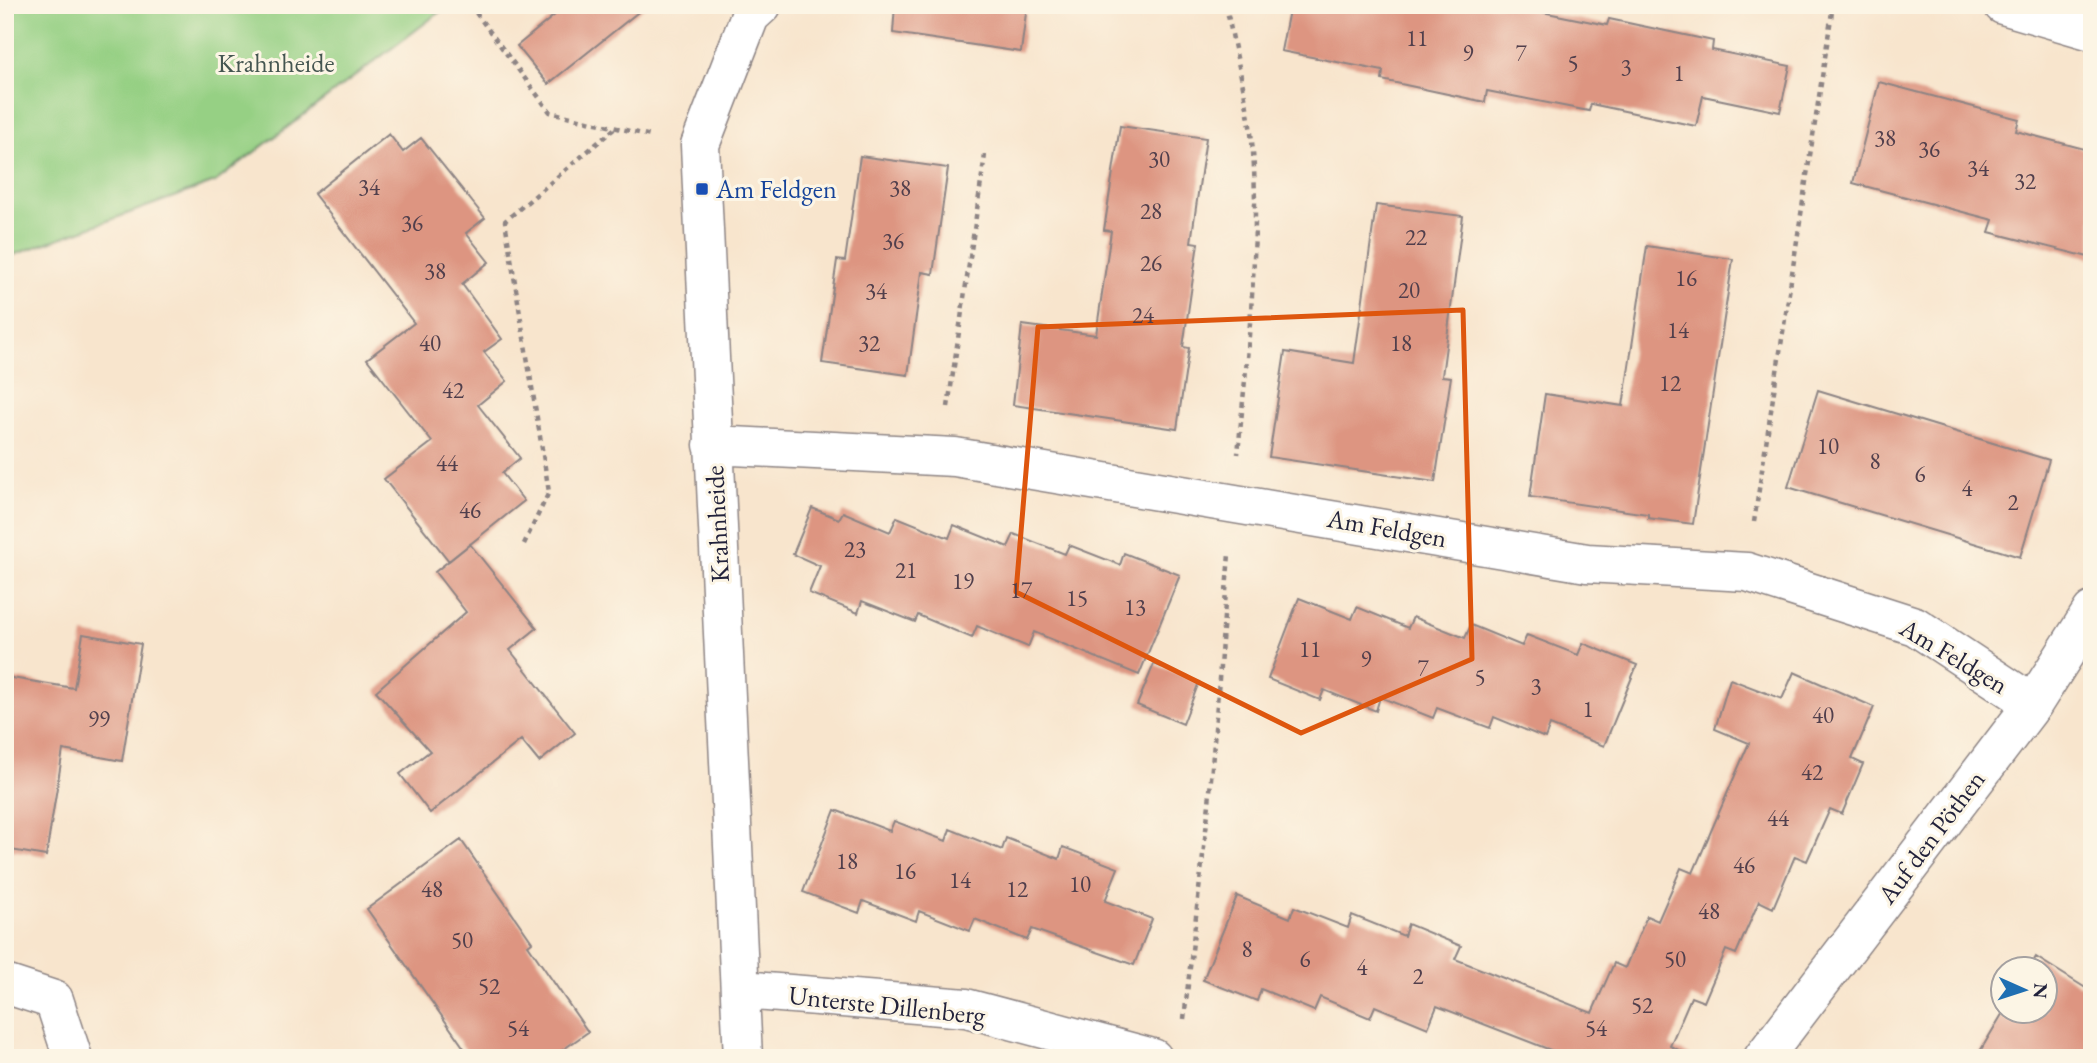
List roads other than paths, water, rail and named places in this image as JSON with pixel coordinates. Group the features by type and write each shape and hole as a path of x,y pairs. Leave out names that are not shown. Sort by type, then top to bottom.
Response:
{"street":[{"name":"Krahnheide","path":"743,1058 742,990 713,445 701,145 750,16 762,5"},
{"path":"2003,5 2092,31"},
{"name":"Am Feldgen","path":"713,445 941,456 1234,502 1587,563 1747,572 1915,626 2033,704"},
{"name":"Auf den Pöthen","path":"1763,1058 2033,704 2092,611"},
{"path":"5,984 54,1000 73,1058"},
{"name":"Unterste Dillenberg","path":"742,990 966,1008 1153,1058"}],"place":[{"name":"Am Feldgen","path":"702,189"}]}
